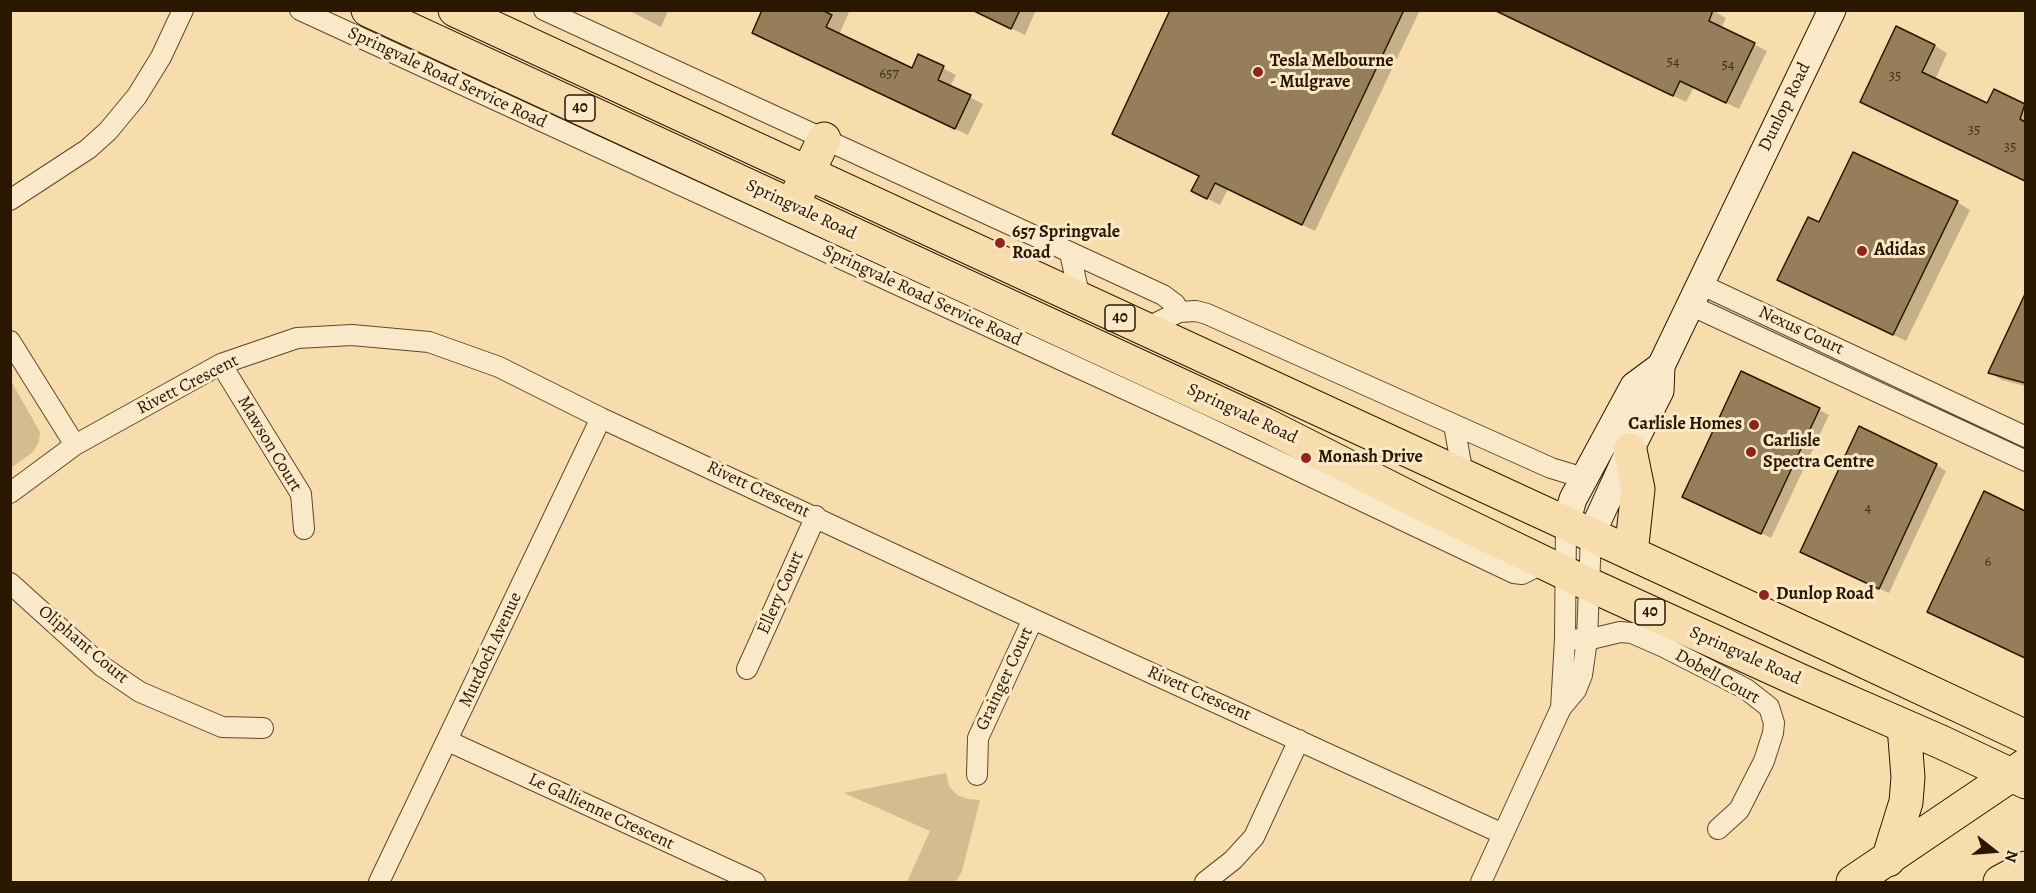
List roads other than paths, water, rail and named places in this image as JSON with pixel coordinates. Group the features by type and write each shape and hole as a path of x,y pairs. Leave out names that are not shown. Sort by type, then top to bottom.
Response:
{"highway":[{"name":"Springvale Road","path":"368,10 647,154 792,206 1200,409 1309,446 1420,503 1564,572 1801,681 2020,774"},
{"name":"Springvale Road","path":"455,10 2025,737"},
{"path":"792,206 824,139"},
{"path":"1200,409 1219,364"},
{"path":"1630,450 1638,489 1631,553"},
{"path":"1888,860 1907,795 1904,726"},
{"path":"1853,882 2020,774"},
{"path":"2000,882 2025,868"}],"street":[{"path":"10,200 88,149 108,131 137,96 161,57 183,10"},
{"name":"Springvale Road Service Road","path":"300,10 647,154 1200,409"},
{"path":"544,10 1163,295 1175,304 1179,312"},
{"name":"Dunlop Road","path":"1579,529 1630,450 1660,391 1661,366 1832,10"},
{"path":"1070,253 1080,299"},
{"name":"Nexus Court","path":"1695,294 1901,379 2025,437"},
{"name":"Nexus Court","path":"1695,294 1892,398 2025,461"},
{"path":"1144,329 1179,312 1196,311 1207,314 1551,468 1584,478"},
{"name":"Rivett Crescent","path":"10,493 75,445 221,364 297,338 352,335 429,342 499,367 601,418 816,516 1033,619 1503,834"},
{"path":"10,341 75,445"},
{"name":"Mawson Court","path":"221,364 301,494 304,529"},
{"name":"Dunlop Road","path":"1579,529 1570,507 1584,478 1634,386 1661,366"},
{"path":"1892,398 1901,379"},
{"path":"1951,426 1960,406"},
{"name":"Murdoch Avenue","path":"379,882 601,418"},
{"path":"1454,425 1463,475"},
{"name":"Ellery Court","path":"747,669 816,516"},
{"path":"1561,708 1565,639 1564,572 1579,529"},
{"path":"1480,882 1561,708 1576,690 1582,675 1587,640 1564,572 1579,529"},
{"name":"Oliphant Court","path":"10,583 103,667 140,692 222,727 262,728"},
{"name":"Grainger Court","path":"977,775 978,738 1033,619"},
{"name":"Dobell Court","path":"1565,639 1587,640 1620,632 1632,633 1746,689 1769,707 1774,723 1764,761 1739,810 1718,829"},
{"path":"1205,882 1233,860 1254,837 1299,740"},
{"name":"Le Gallienne Crescent","path":"448,741 755,882"}],"place":[{"name":"Tesla Melbourne - Mulgrave","path":"1258,72"},
{"name":"657 Springvale Road","path":"1000,243"},
{"name":"Adidas","path":"1862,251"},
{"name":"Carlisle Homes","path":"1754,425"},
{"name":"Carlisle Spectra Centre","path":"1751,452"},
{"name":"Monash Drive","path":"1306,458"},
{"name":"Dunlop Road","path":"1764,595"}]}
